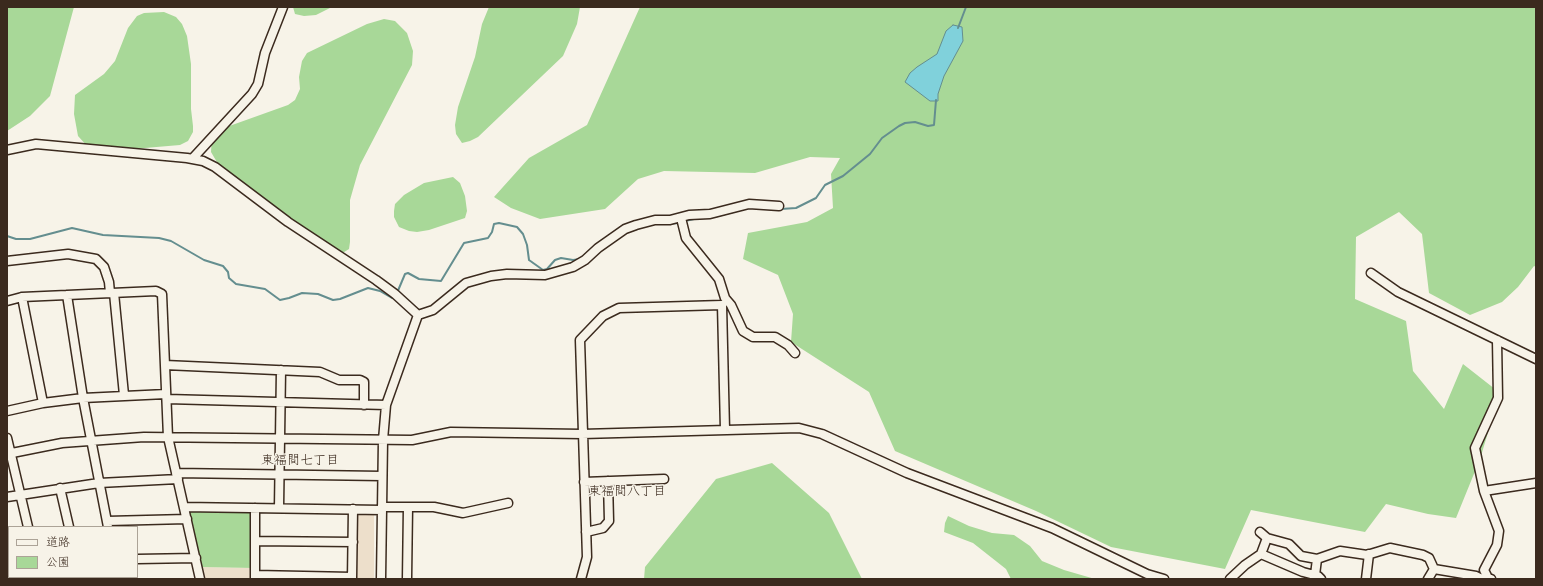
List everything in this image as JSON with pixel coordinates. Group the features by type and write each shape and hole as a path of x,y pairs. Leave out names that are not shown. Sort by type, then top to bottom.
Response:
{"street":[{"path":"193,158 252,94 258,84 265,53 282,7"},
{"path":"7,150 36,144 193,158 215,168 288,222 376,280 395,294 418,315"},
{"path":"418,315 433,310 466,283 491,276 507,274 526,273 537,276 573,267 585,260 598,248 625,229 655,220 670,220 695,214 710,214 749,204 780,206"},
{"path":"681,218 686,238 719,279 724,301 725,430"},
{"path":"7,261 68,254 96,259 104,267 112,293 124,395"},
{"path":"1371,273 1398,292 1536,360"},
{"path":"7,301 22,297 156,291 162,294 168,437 200,579"},
{"path":"67,295 90,440 107,524 187,519"},
{"path":"22,297 43,403"},
{"path":"581,579 587,557 580,340 603,316 619,308 724,301 731,305 743,331 747,335 775,337 788,344 794,353"},
{"path":"381,579 383,440 386,405 418,315"},
{"path":"1434,569 1484,578 1484,570 1499,538 1499,531 1484,491 1475,448 1498,398 1497,340"},
{"path":"166,365 320,372 338,380 360,380 364,382 364,405"},
{"path":"279,508 281,370"},
{"path":"7,412 43,403 124,395 386,405"},
{"path":"9,454 62,443 90,440 168,437 412,440 443,433 463,431 582,434 799,428 809,429 907,474 1052,528 1148,574 1164,579"},
{"path":"7,438 9,454 28,526"},
{"path":"7,497 99,483 177,476 279,474 382,476"},
{"path":"584,482 664,479"},
{"path":"586,532 603,528 609,521 608,481"},
{"path":"1484,491 1536,483"},
{"path":"60,488 69,526"},
{"path":"184,507 353,509 408,507 434,508 463,513 508,503"},
{"path":"407,579 408,507"},
{"path":"255,508 255,577 352,578 353,509"},
{"path":"1260,532 1267,538 1289,544 1301,556 1316,559 1340,551 1369,554 1390,548 1414,552 1429,558 1434,569"},
{"path":"1230,579 1244,565 1261,554 1267,538"},
{"path":"255,541 353,542"},
{"path":"1261,554 1318,577 1316,559"},
{"path":"1366,579 1369,554"},
{"path":"138,559 196,558"},
{"path":"1428,579 1434,569"}],"shaded area":[{"path":"357,513 374,513 374,579 355,579"},
{"path":"202,567 253,568 253,579 204,579"}],"green space":[{"path":"7,7 74,7 50,96 30,116 7,131"},
{"path":"293,7 332,7 316,15 304,16 295,14"},
{"path":"489,7 580,7 577,24 563,56 478,137 462,143 456,134 455,125 458,107 475,57 482,24"},
{"path":"640,7 1536,7 1536,267 1534,266 1518,287 1502,302 1470,315 1429,293 1422,234 1399,212 1356,237 1355,299 1406,321 1413,371 1444,409 1463,364 1500,393 1480,459 1456,518 1428,514 1386,504 1365,532 1251,510 1225,569 1111,547 1036,511 895,451 869,392 791,342 793,314 778,275 743,259 748,233 807,222 833,208 831,174 840,158 810,157 755,173 664,171 638,179 605,209 540,219 511,208 494,197 529,158 587,125"},
{"path":"164,12 176,17 182,24 187,36 191,64 191,109 193,126 193,132 188,141 180,145 133,149 88,147 78,136 74,114 75,95 104,74 115,61 128,28 137,16 144,13"},
{"path":"384,19 395,21 407,33 413,51 412,65 360,165 350,200 349,249 336,255 221,169 211,152 212,136 221,129 288,105 295,100 300,89 299,77 302,61 307,53 367,24"},
{"path":"453,177 460,183 465,196 467,211 465,218 429,230 417,232 399,227 394,217 395,204 404,195 424,183"},
{"path":"772,463 829,513 862,579 644,579 645,567 716,479"},
{"path":"192,510 251,511 253,514 253,568 202,567 190,512"},
{"path":"948,516 969,526 992,533 1014,535 1030,546 1042,561 1064,570 1095,579 1011,579 1006,569 973,543 944,532 945,523"}],"water":[{"path":"953,25 962,27 963,41 944,76 938,94 938,101 930,101 905,82 910,73 937,54 946,31"}],"waterway":[{"path":"958,28 966,7"},
{"path":"781,209 796,208 816,198 825,185 843,176 870,154 882,138 899,126 905,123 915,122 928,126 934,125 936,100"},
{"path":"714,217 737,211"},
{"path":"685,221 694,219"},
{"path":"397,293 405,274 408,273 419,279 441,281 464,243 488,238 492,232 494,224 499,223 517,227 523,234 527,245 529,260 543,270 547,269 555,260 561,258 573,260 580,259 586,254"},
{"path":"659,224 681,223"},
{"path":"631,231 645,226"},
{"path":"7,236 16,239 30,239 72,228 103,235 159,238 171,241 204,260 223,266 228,272 229,278 236,284 265,289 280,300 302,293 318,294 333,300 340,299 368,288 380,291 392,298 393,296"}],"district":[{"name":"東福間七丁目","path":"300,462"},
{"name":"東福間八丁目","path":"627,493"}]}
